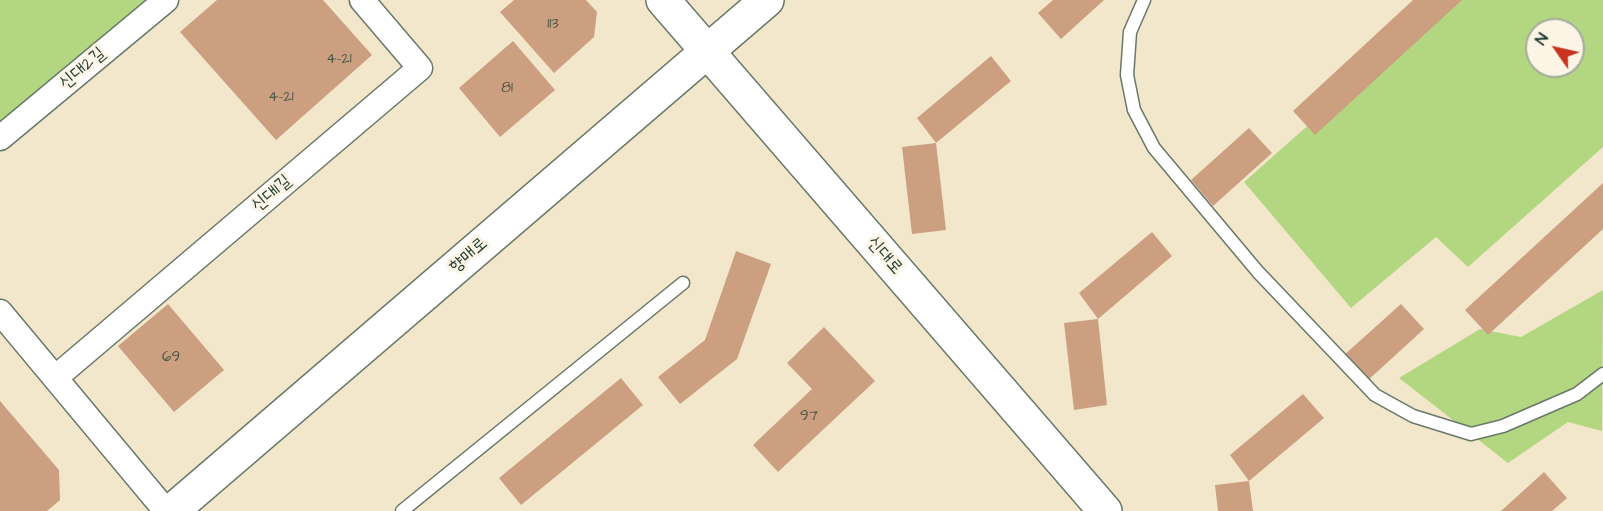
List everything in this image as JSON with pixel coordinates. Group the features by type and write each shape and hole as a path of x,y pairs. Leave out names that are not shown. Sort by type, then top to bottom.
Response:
{"street":[{"name":"신대2길","path":"0,138 166,0"},
{"name":"신대1길","path":"55,378 420,68 362,0"},
{"name":"신대로","path":"663,0 1105,511"},
{"name":"향매로","path":"172,511 766,0"},
{"path":"0,312 166,511"}],"lane":[{"path":"1144,0 1130,32 1127,75 1134,110 1154,148 1258,272 1376,395 1413,416 1471,434 1503,426 1577,394 1603,374"},
{"path":"402,511 683,283"}],"green space":[{"path":"0,0 150,0 0,121"},
{"path":"1450,0 1603,0 1603,147 1468,267 1436,237 1351,308 1244,182"},
{"path":"1603,290 1602,431 1568,422 1508,463 1399,378 1480,329 1521,337"}],"building":[{"path":"217,0 323,0 372,55 276,140 180,32"},
{"path":"514,0 586,0 597,12 594,37 554,73 500,12"},
{"path":"1053,0 1104,0 1061,39 1038,13"},
{"path":"1413,0 1462,0 1315,135 1293,111"},
{"path":"513,41 555,90 500,137 459,88"},
{"path":"991,56 1011,81 936,143 917,118"},
{"path":"1249,128 1272,153 1213,206 1191,180"},
{"path":"936,143 946,230 912,234 902,147"},
{"path":"1603,183 1603,229 1488,335 1465,310"},
{"path":"1152,232 1172,256 1098,319 1079,293"},
{"path":"736,251 771,264 737,359 680,404 658,377 705,340"},
{"path":"168,304 224,370 174,412 118,346"},
{"path":"1401,304 1424,329 1366,382 1343,356"},
{"path":"1098,319 1107,405 1074,410 1064,323"},
{"path":"824,327 875,381 778,472 753,445 812,389 787,363"},
{"path":"621,378 643,405 521,505 499,478"},
{"path":"1303,394 1324,418 1249,481 1230,455"},
{"path":"0,401 59,470 60,500 47,511 0,511"},
{"path":"1544,472 1567,498 1552,511 1501,511"},
{"path":"1249,481 1253,511 1218,511 1215,485"}]}
